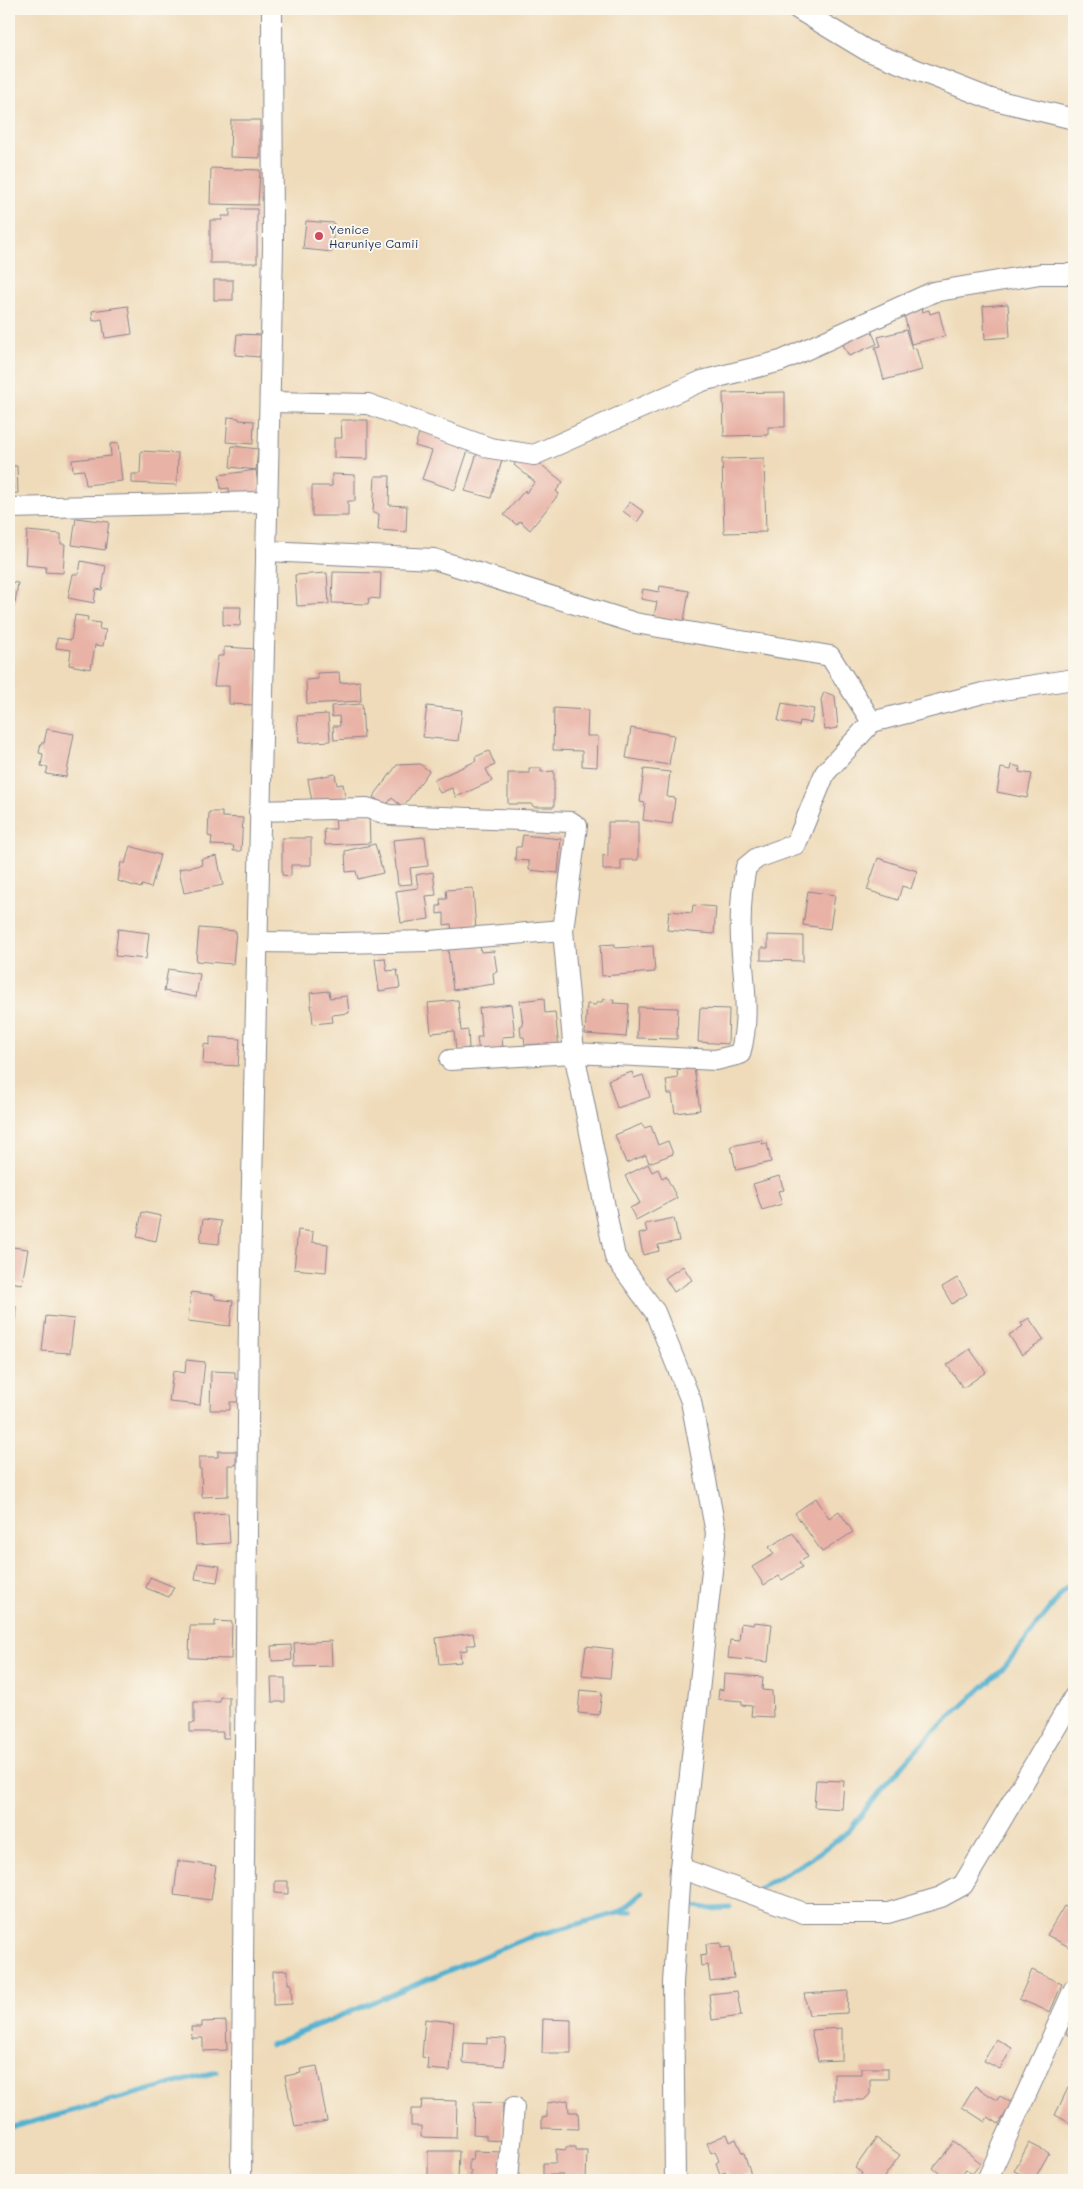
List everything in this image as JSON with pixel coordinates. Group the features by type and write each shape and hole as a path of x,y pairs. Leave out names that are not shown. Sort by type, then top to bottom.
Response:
{"street":[{"path":"241,2180 249,1315 273,248 272,9"},
{"path":"798,9 875,53 991,99 1074,119"},
{"path":"270,402 368,404 490,448 534,455 702,381 781,361 933,292 1040,274 1074,274"},
{"path":"9,508 267,502"},
{"path":"266,551 434,559 635,623 830,656 872,722"},
{"path":"450,1060 574,1053 716,1060 740,1054 745,1024 741,904 746,867 757,858 796,844 824,773 872,722 983,693 1074,679"},
{"path":"259,811 367,808 390,815 571,822 577,826 563,930 574,1053 616,1257 655,1312 691,1401 716,1533 680,1868 673,1983 675,2180"},
{"path":"257,942 429,941 563,930"},
{"path":"680,1868 804,1914 888,1913 941,1897 963,1885 1074,1696"},
{"path":"987,2180 1074,1989"},
{"path":"508,2180 514,2107"}],"building":[{"path":"231,120 260,120 260,158 230,157"},
{"path":"211,168 260,170 258,205 210,204"},
{"path":"230,209 257,209 257,263 210,263 210,220 222,220 222,216 230,216"},
{"name":"Yenice Haruniye Camii","path":"306,221 334,223 332,252 303,249"},
{"path":"214,280 233,280 233,300 214,300"},
{"path":"1008,304 1010,337 985,339 983,306"},
{"path":"128,306 132,334 105,338 102,319 93,321 92,311"},
{"path":"921,309 922,312 929,310 930,314 939,311 945,336 911,344 904,314"},
{"path":"871,330 877,344 849,356 842,343"},
{"path":"906,330 912,349 916,348 922,370 884,380 875,347 881,346 878,337"},
{"path":"237,334 261,335 260,357 235,355"},
{"path":"785,392 785,427 768,427 768,435 724,436 723,393"},
{"path":"228,417 254,421 253,444 226,442"},
{"path":"341,420 368,420 368,459 334,458 334,438 342,438"},
{"path":"420,430 470,444 455,490 422,479 432,451 415,446"},
{"path":"118,443 122,481 86,485 84,470 73,471 72,460 111,456 110,444"},
{"path":"232,446 258,449 256,470 230,467"},
{"path":"141,451 178,453 177,485 132,483 132,474 140,474"},
{"path":"477,453 502,460 491,498 465,491"},
{"path":"520,457 539,463 563,482 556,491 559,494 530,530 520,521 517,525 504,515 525,490 526,493 535,482 514,465"},
{"path":"764,458 766,532 724,533 722,459"},
{"path":"9,466 17,466 18,493 9,494"},
{"path":"256,470 259,493 230,497 229,488 221,489 219,475"},
{"path":"332,474 355,475 355,501 348,501 348,516 312,516 312,486 332,486"},
{"path":"375,476 390,476 389,505 407,506 406,532 378,530 379,514 373,513"},
{"path":"630,502 644,512 637,522 623,511"},
{"path":"76,518 109,522 105,550 72,545"},
{"path":"27,531 61,534 61,544 65,544 63,573 45,572 46,567 25,565"},
{"path":"81,561 106,566 102,590 96,589 94,603 68,598 73,574 79,574"},
{"path":"333,572 381,573 380,599 369,598 368,604 332,603"},
{"path":"327,573 329,604 297,606 295,575"},
{"path":"9,582 18,583 15,603 9,602"},
{"path":"660,586 689,591 684,621 654,616 657,602 641,599 643,589 659,592"},
{"path":"223,607 241,607 240,626 223,625"},
{"path":"75,615 88,617 87,621 100,623 99,629 106,630 103,646 95,645 91,669 69,665 71,650 56,648 57,638 71,640"},
{"path":"224,647 257,649 255,705 229,704 229,686 214,686 218,656 224,656"},
{"path":"339,672 340,683 360,681 361,701 307,704 306,680 318,679 317,673"},
{"path":"824,692 835,696 838,728 825,730 821,700"},
{"path":"782,703 814,709 811,723 800,721 799,726 778,721"},
{"path":"362,704 364,738 334,740 333,726 340,726 339,716 332,717 331,706"},
{"path":"427,706 462,710 458,741 423,737"},
{"path":"554,708 588,710 587,736 598,736 597,767 582,766 582,751 553,750"},
{"path":"328,714 330,741 299,743 297,716"},
{"path":"631,728 674,735 669,765 626,758"},
{"path":"47,729 74,734 66,777 46,774 48,767 41,766 43,754 39,753 41,743 44,743"},
{"path":"489,751 495,765 486,769 492,781 456,797 452,788 440,793 434,780 476,761 475,757"},
{"path":"420,764 429,771 403,807 392,798 386,806 373,797 397,765"},
{"path":"1012,765 1020,767 1019,772 1032,774 1027,798 997,792 1001,768 1011,770"},
{"path":"529,768 541,768 541,772 554,771 554,807 508,804 508,773 529,773"},
{"path":"644,769 670,772 667,797 675,798 672,824 643,820 645,803 640,802"},
{"path":"335,774 337,785 343,784 346,801 313,807 308,779"},
{"path":"209,812 222,812 222,817 243,818 241,851 233,851 234,846 211,845 212,837 208,836"},
{"path":"369,815 370,843 325,845 324,829 336,829 335,816"},
{"path":"608,822 638,822 638,860 621,860 621,870 603,870 603,855 608,856"},
{"path":"523,835 561,839 558,873 529,870 529,861 515,860 516,847 521,847"},
{"path":"425,837 428,866 410,868 412,884 398,885 393,840"},
{"path":"282,838 311,838 311,865 291,865 291,876 282,875"},
{"path":"375,844 383,873 358,879 356,871 346,872 345,851"},
{"path":"130,846 160,855 151,888 142,885 141,888 118,881 121,862 125,864"},
{"path":"217,856 223,885 184,893 179,869 202,865 201,859"},
{"path":"878,858 917,871 911,889 902,886 898,900 867,890"},
{"path":"433,872 436,895 426,896 429,919 401,923 396,891 418,888 416,875"},
{"path":"473,888 476,931 452,932 451,924 444,925 444,913 437,914 437,906 441,906 440,899 447,899 446,890"},
{"path":"808,891 835,895 830,929 803,925"},
{"path":"693,905 716,907 714,934 667,930 669,911 692,913"},
{"path":"199,928 236,931 233,964 196,961"},
{"path":"118,929 149,933 146,959 115,956"},
{"path":"768,935 803,936 803,961 761,960 761,948 768,948"},
{"path":"615,944 615,948 653,946 655,972 602,976 600,945"},
{"path":"480,946 481,952 494,951 497,972 493,973 494,984 453,990 448,950"},
{"path":"385,958 387,971 397,970 400,988 379,991 375,959"},
{"path":"168,969 200,974 196,997 164,991"},
{"path":"329,991 330,998 347,996 349,1013 332,1015 333,1022 313,1024 310,993"},
{"path":"544,998 545,1013 555,1012 559,1048 542,1050 541,1044 525,1045 524,1037 521,1037 520,1026 523,1026 520,1001"},
{"path":"603,999 614,1000 613,1003 629,1004 626,1037 585,1034 587,1004 596,1005 597,1002 602,1002"},
{"path":"458,1000 461,1031 468,1030 469,1048 456,1050 454,1031 431,1033 428,1003"},
{"path":"511,1004 515,1036 502,1037 503,1050 479,1053 477,1037 482,1037 479,1008"},
{"path":"638,1007 678,1008 677,1039 637,1038"},
{"path":"700,1008 729,1009 728,1044 698,1042"},
{"path":"210,1037 240,1039 238,1066 203,1064 204,1044 210,1045"},
{"path":"694,1068 700,1110 675,1113 672,1094 668,1094 666,1080 678,1078 677,1070"},
{"path":"632,1072 634,1078 643,1075 650,1097 617,1108 608,1080"},
{"path":"642,1124 644,1128 651,1126 658,1145 668,1141 673,1154 649,1163 646,1155 626,1163 615,1135"},
{"path":"762,1140 762,1144 767,1143 771,1162 736,1170 731,1146"},
{"path":"648,1164 652,1172 658,1169 662,1178 666,1176 677,1198 636,1220 630,1208 640,1203 625,1176"},
{"path":"779,1176 784,1190 778,1191 782,1204 762,1210 753,1184"},
{"path":"142,1212 161,1216 156,1241 137,1237"},
{"path":"674,1218 679,1241 658,1245 659,1251 643,1255 639,1234 647,1232 645,1224"},
{"path":"203,1219 221,1221 219,1244 200,1242"},
{"path":"298,1230 313,1232 312,1242 328,1244 326,1272 294,1269"},
{"path":"12,1247 28,1249 22,1284 9,1282 9,1254 11,1254"},
{"path":"683,1266 692,1280 674,1292 665,1278"},
{"path":"957,1278 967,1294 952,1304 942,1287"},
{"path":"191,1292 215,1295 215,1299 233,1301 230,1326 188,1321"},
{"path":"9,1306 16,1306 15,1319 9,1319"},
{"path":"46,1316 74,1319 70,1353 42,1351"},
{"path":"1029,1318 1044,1340 1022,1355 1009,1335 1023,1326 1021,1323"},
{"path":"970,1349 986,1372 963,1388 947,1365"},
{"path":"186,1360 205,1362 200,1405 169,1402 173,1371 185,1373"},
{"path":"211,1371 235,1372 235,1379 240,1379 239,1402 230,1402 230,1410 210,1410"},
{"path":"218,1451 236,1451 236,1465 228,1465 228,1496 202,1497 199,1457 218,1457"},
{"path":"816,1498 829,1518 839,1511 853,1532 822,1552 795,1513"},
{"path":"228,1513 230,1543 196,1545 194,1515"},
{"path":"793,1533 808,1557 799,1562 802,1567 782,1580 779,1576 764,1585 752,1567 774,1554 769,1547"},
{"path":"198,1563 220,1566 217,1582 195,1579"},
{"path":"150,1577 174,1587 169,1597 146,1588"},
{"path":"215,1621 232,1622 231,1659 189,1658 190,1626 215,1626"},
{"path":"754,1622 772,1624 768,1662 728,1658 730,1640 739,1641 741,1623 753,1625"},
{"path":"473,1633 475,1645 467,1645 467,1650 460,1651 461,1662 439,1664 436,1638"},
{"path":"331,1641 332,1666 295,1667 294,1643"},
{"path":"291,1645 292,1660 272,1661 271,1646"},
{"path":"586,1646 613,1649 610,1678 582,1675"},
{"path":"724,1674 763,1677 762,1690 772,1691 773,1717 751,1716 752,1706 742,1705 742,1701 718,1699 719,1689 723,1690"},
{"path":"271,1678 285,1678 285,1702 272,1702"},
{"path":"580,1690 602,1692 599,1715 578,1713"},
{"path":"220,1697 229,1697 229,1738 223,1738 223,1732 190,1732 190,1723 194,1723 194,1702 220,1702"},
{"path":"816,1780 844,1781 842,1809 814,1807"},
{"path":"178,1861 216,1866 211,1900 174,1895"},
{"path":"275,1881 288,1881 288,1894 275,1893"},
{"path":"1064,1906 1074,1911 1074,1938 1069,1947 1047,1935"},
{"path":"721,1943 721,1948 730,1947 734,1978 710,1981 708,1965 701,1966 700,1956 707,1955 706,1944"},
{"path":"288,1970 288,1984 291,1984 292,2004 273,2005 273,1971"},
{"path":"1032,1970 1062,1984 1050,2012 1019,1999"},
{"path":"737,1991 741,2016 712,2020 709,1994"},
{"path":"848,1991 847,2013 809,2015 804,1994"},
{"path":"425,2019 454,2022 450,2071 427,2069 428,2058 422,2057"},
{"path":"543,2019 571,2020 571,2053 542,2053"},
{"path":"1074,2019 1074,2038 1065,2033"},
{"path":"226,2021 227,2050 203,2051 203,2038 192,2038 191,2027 202,2027 202,2022"},
{"path":"842,2028 842,2060 818,2061 811,2030"},
{"path":"487,2038 506,2039 504,2066 463,2063 464,2043 487,2044"},
{"path":"996,2039 1012,2048 1000,2069 984,2061"},
{"path":"317,2066 327,2121 295,2127 285,2076 301,2073 300,2069"},
{"path":"861,2068 888,2068 888,2079 870,2079 870,2094 864,2100 834,2100 834,2074 861,2074"},
{"path":"975,2086 997,2100 1000,2096 1012,2103 999,2124 988,2117 985,2122 962,2107"},
{"path":"1068,2088 1074,2091 1074,2125 1055,2115"},
{"path":"422,2100 457,2101 456,2138 421,2137 421,2126 411,2126 411,2109 421,2109"},
{"path":"568,2100 569,2112 578,2112 579,2129 542,2128 542,2118 547,2117 547,2103"},
{"path":"474,2102 503,2103 502,2141 486,2140 486,2135 473,2134"},
{"path":"727,2134 730,2142 736,2139 742,2153 744,2153 751,2174 736,2180 729,2180 726,2172 720,2174 716,2163 719,2161 715,2151 711,2153 707,2143"},
{"path":"876,2138 900,2155 882,2180 865,2180 860,2177 862,2173 855,2168"},
{"path":"954,2142 981,2163 972,2174 966,2169 957,2180 947,2180 933,2168"},
{"path":"1029,2143 1049,2153 1034,2180 1014,2171"},
{"path":"566,2147 576,2147 576,2151 587,2151 586,2180 563,2180 563,2175 543,2175 543,2163 556,2163 556,2149 566,2150"},
{"path":"428,2151 459,2151 458,2180 428,2180"},
{"path":"474,2151 502,2152 501,2180 471,2180 469,2160 473,2160"}],"waterway":[{"path":"758,1889 809,1860 849,1831 878,1793 933,1732 1002,1670 1074,1578"},
{"path":"270,2045 527,1938 618,1913 642,1893"},
{"path":"690,1905 711,1909 730,1908"},
{"path":"618,1913 632,1911"},
{"path":"9,2128 216,2072"}],"place":[{"name":"Yenice Haruniye Camii","path":"319,236"}]}
